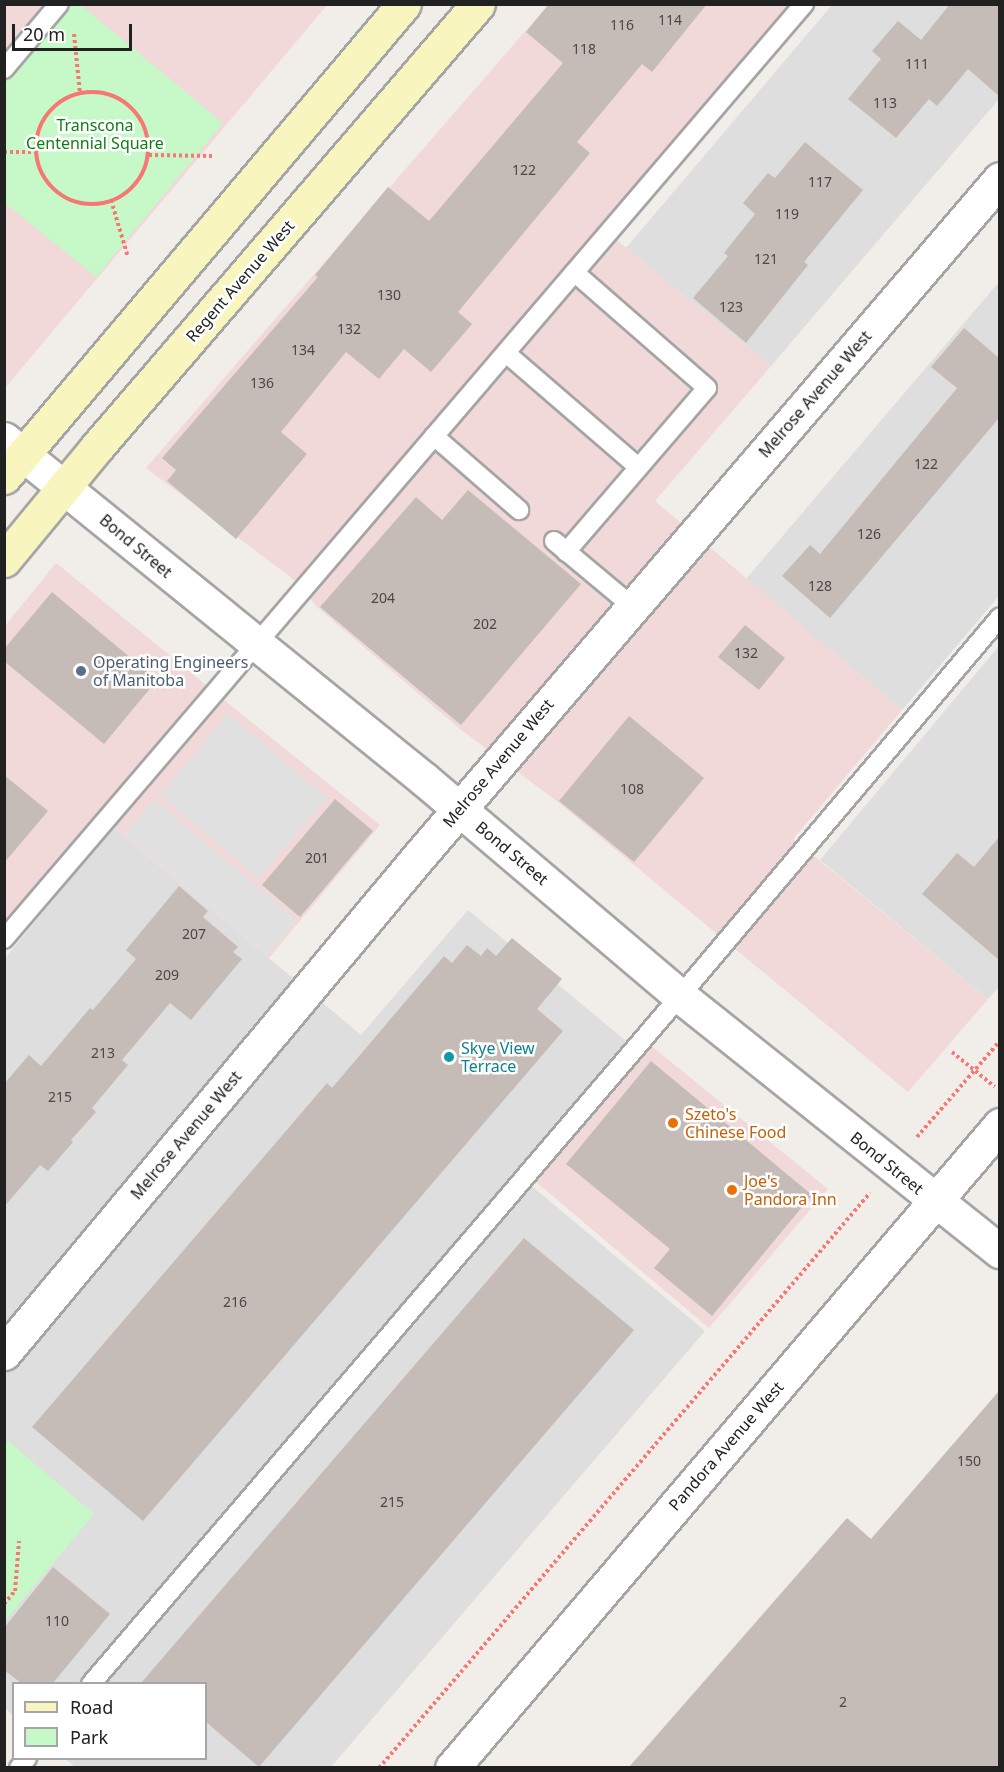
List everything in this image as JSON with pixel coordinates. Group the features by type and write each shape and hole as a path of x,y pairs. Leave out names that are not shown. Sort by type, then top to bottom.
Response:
{"main road":[{"path":"11,457 404,4"},
{"name":"Regent Avenue West","path":"4,560 478,4"}],"street":[{"name":"Melrose Avenue West","path":"4,1353 459,809 999,179"},
{"name":"Bond Street","path":"11,457 64,489 459,809 680,996 999,1251"},
{"name":"Pandora Avenue West","path":"452,1767 999,1125"}],"lane":[{"path":"4,69 59,4"},
{"path":"4,939 804,4"},
{"path":"574,272 707,388 637,466 560,546 632,606"},
{"path":"506,353 637,466"},
{"path":"434,436 519,510"},
{"path":"92,1682 680,996 999,617"}],"path":[{"path":"74,27 80,93"},
{"path":"80,93 107,93 130,106 146,128 149,154 141,177 125,194 103,203 79,203 58,192 42,174 36,152 40,126 57,104 80,93"},
{"path":"4,152 36,152"},
{"path":"149,154 214,156"},
{"path":"111,200 128,257"},
{"path":"930,1123 999,1041"},
{"path":"952,1052 994,1087"},
{"path":"380,1767 856,1210"},
{"path":"4,1604 15,1591 19,1541"}],"shaded area":[{"path":"5,5 327,5 5,388"},
{"path":"548,5 792,5 602,228 771,366 655,501 902,710 793,839 988,999 908,1092 558,802 460,729 317,607 297,582 146,468"},
{"path":"832,5 999,5 999,99 771,366 626,248"},
{"path":"999,282 999,596 902,710 746,579"},
{"path":"56,563 211,689 97,816 5,925 5,626"},
{"path":"999,646 999,987 988,999 820,860"},
{"path":"224,700 380,825 269,958 113,828"},
{"path":"228,714 327,798 258,878 160,795"},
{"path":"154,799 297,921 266,956 124,835"},
{"path":"113,828 361,1035 468,910 626,1041 515,1172 705,1331 331,1767 76,1768 67,1760 207,1760 207,1682 12,1682 12,1715 5,1708 5,958"},
{"name":"Joe's Pandora Inn","path":"645,1041 828,1189 709,1328 529,1176"}],"green space":[{"name":"Transcona Centennial Square","path":"71,5 81,5 223,123 96,277 5,203 5,84"},
{"path":"8,1441 94,1514 5,1621 4,1446"}],"building":[{"path":"549,4 707,4 652,72 642,64 577,142 590,153 458,312 472,324 431,372 404,349 379,379 346,352 281,432 307,454 236,539 167,481 176,470 162,458 318,277 315,275 388,187 429,221 563,63 526,32"},
{"path":"950,4 999,4 999,96 968,69 937,106 929,99 896,138 848,99 881,59 872,51 898,21 921,40"},
{"path":"805,142 863,190 804,262 808,265 746,343 693,298 728,256 724,253 755,214 743,203 768,173 775,178"},
{"path":"964,328 999,358 999,418 830,618 782,576 810,545 820,554 957,388 931,367"},
{"path":"468,490 581,584 461,725 320,607 416,497 442,520"},
{"name":"Operating Engineers of Manitoba","path":"52,592 157,680 104,744 4,661 4,649"},
{"path":"745,625 785,658 759,690 718,657"},
{"path":"629,716 704,778 634,862 559,801"},
{"path":"4,775 48,811 4,863"},
{"path":"335,799 373,831 300,917 262,885"},
{"path":"999,837 999,960 922,894 957,853 974,867"},
{"path":"179,886 208,911 203,917 238,947 233,952 242,959 191,1020 170,1003 122,1060 128,1065 92,1108 96,1112 71,1140 73,1142 48,1171 40,1165 4,1207 4,1084 29,1055 41,1066 90,1008 93,1010 136,959 126,950"},
{"path":"512,938 562,979 537,1009 563,1031 143,1521 32,1427 327,1083 332,1088 444,956 452,963 467,945 481,956 487,948 496,956"},
{"name":"Joe's Pandora Inn","path":"651,1061 812,1195 712,1316 654,1268 670,1249 566,1164"},
{"path":"524,1238 634,1330 259,1767 207,1723 207,1682 142,1682"},
{"path":"999,1391 999,1767 629,1767 847,1518 871,1539"},
{"path":"53,1567 110,1614 54,1682 20,1682 4,1670 4,1628"}],"place":[{"name":"Operating Engineers of Manitoba","path":"81,671"},
{"name":"Skye View Terrace","path":"449,1057"},
{"name":"Szeto's Chinese Food","path":"673,1123"},
{"name":"Joe's Pandora Inn","path":"732,1190"}]}
